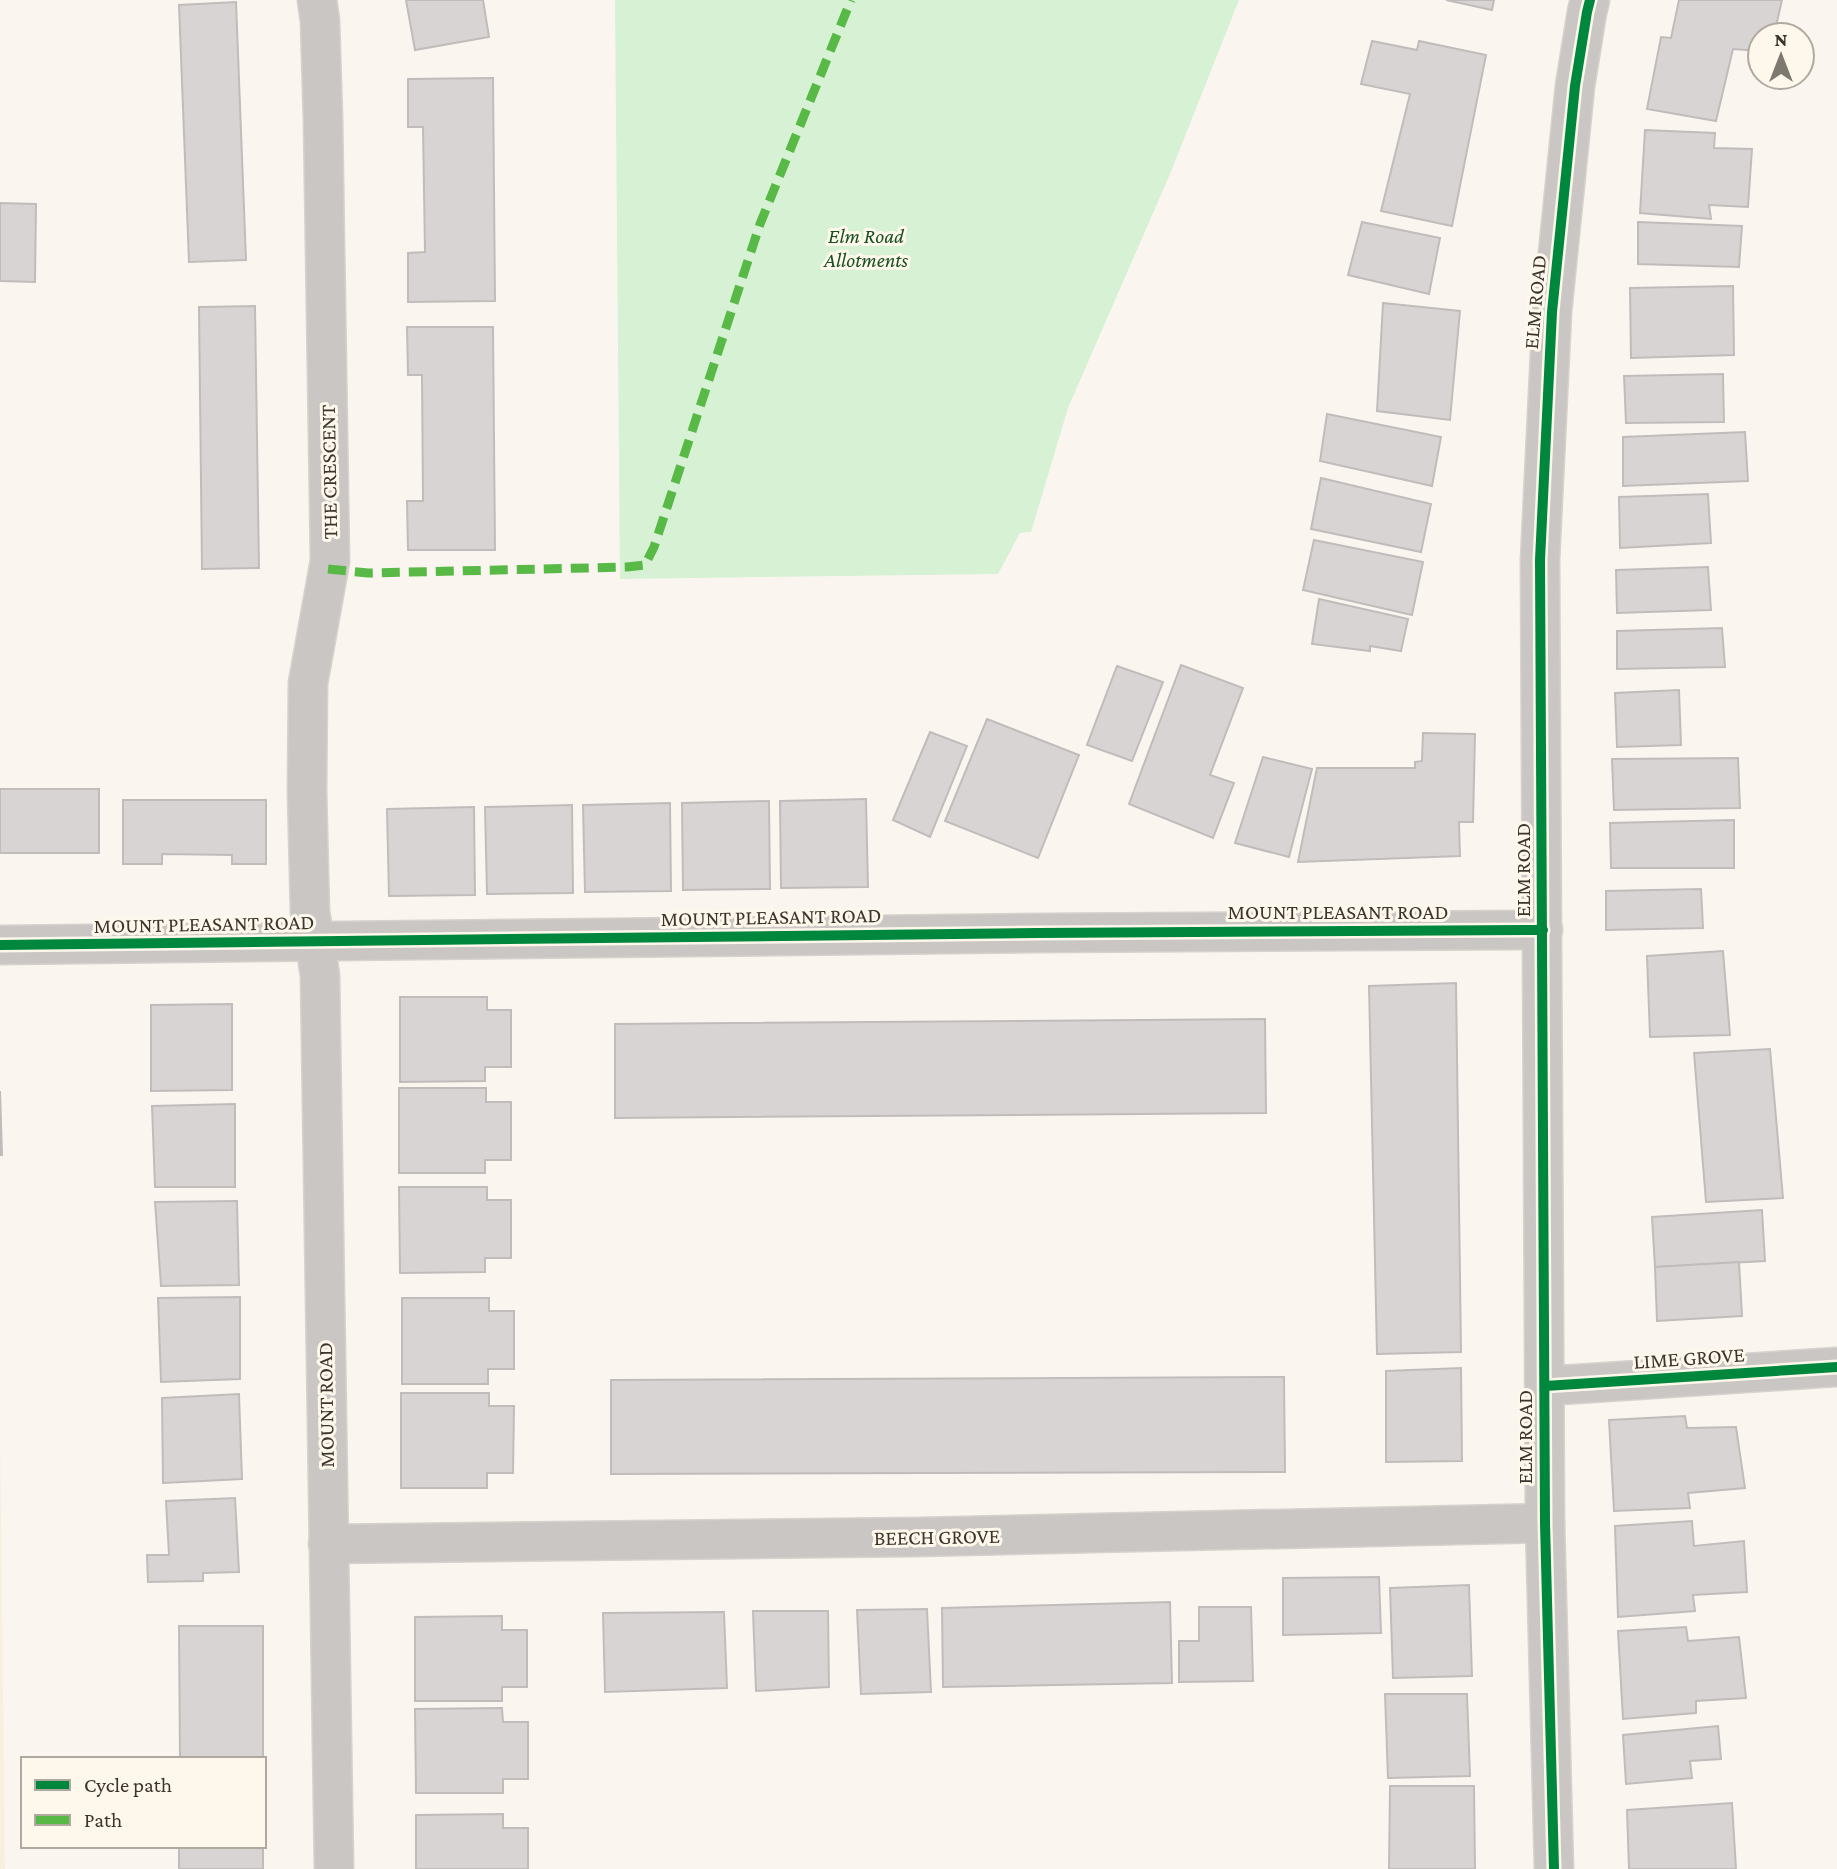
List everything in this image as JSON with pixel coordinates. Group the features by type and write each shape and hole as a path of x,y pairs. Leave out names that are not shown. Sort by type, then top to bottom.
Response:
{"street":[{"name":"THE CRESCENT","path":"314,942 310,912 307,791 308,683 330,561 323,119 317,0"},
{"name":"ELM ROAD","path":"1554,1869 1545,1524 1540,560 1552,312 1575,86 1590,0"},
{"name":"MOUNT PLEASANT ROAD","path":"0,946 1037,933 1543,930"},
{"name":"MOUNT ROAD","path":"314,942 320,975 334,1869"},
{"name":"LIME GROVE","path":"1545,1387 1837,1367"},
{"name":"BEECH GROVE","path":"328,1544 918,1537 1545,1524"}],"shaded area":[{"path":"0,1426 5,1869 0,1869"}],"green space":[{"name":"Elm Road Allotments","path":"615,0 1239,0 1170,174 1068,408 1031,532 1020,533 998,574 620,579"}],"building":[{"path":"406,0 483,0 489,37 415,50"},
{"path":"1446,0 1494,0 1492,10"},
{"path":"1679,0 1782,0 1777,21 1746,21 1746,50 1733,49 1716,121 1647,109 1661,37 1671,38"},
{"path":"236,2 246,260 189,262 179,5"},
{"path":"1372,41 1417,50 1419,41 1486,55 1452,226 1381,211 1410,94 1361,84"},
{"path":"493,78 495,301 408,302 408,253 425,252 423,127 408,127 408,79"},
{"path":"1645,130 1715,133 1714,148 1752,149 1748,207 1709,205 1711,219 1640,213"},
{"path":"0,203 36,204 35,282 0,281"},
{"path":"1362,222 1440,238 1429,294 1348,275"},
{"path":"1638,222 1742,226 1739,267 1638,264"},
{"path":"1733,286 1734,355 1631,358 1630,288"},
{"path":"1383,303 1460,311 1450,420 1377,411"},
{"path":"255,306 259,568 202,569 199,307"},
{"path":"407,327 493,327 495,550 408,550 407,501 423,501 422,375 408,375"},
{"path":"1723,374 1724,422 1626,423 1624,376"},
{"path":"1327,414 1441,437 1432,486 1320,461"},
{"path":"1745,432 1748,481 1623,486 1623,437"},
{"path":"1321,478 1431,504 1421,552 1311,529"},
{"path":"1708,494 1711,543 1620,548 1619,497"},
{"path":"1314,540 1423,562 1412,615 1303,590"},
{"path":"1708,567 1711,610 1617,613 1616,570"},
{"path":"1319,599 1408,619 1401,651 1370,646 1370,651 1312,644"},
{"path":"1722,628 1725,667 1617,669 1617,631"},
{"path":"1181,665 1243,688 1210,775 1234,783 1213,838 1129,804"},
{"path":"1117,666 1163,682 1132,761 1087,745"},
{"path":"1679,690 1681,745 1617,747 1615,693"},
{"path":"987,719 1079,755 1038,858 945,821"},
{"path":"930,732 967,746 930,837 893,820"},
{"path":"1423,733 1475,734 1473,822 1459,822 1460,856 1298,862 1317,768 1415,768 1415,762 1422,761"},
{"path":"1263,757 1312,769 1289,857 1235,843"},
{"path":"1738,758 1740,808 1614,810 1612,759"},
{"path":"0,789 99,789 99,853 0,853"},
{"path":"866,799 868,887 781,888 780,801"},
{"path":"123,800 266,800 266,864 232,864 232,855 162,854 162,864 123,864"},
{"path":"769,801 770,889 683,890 682,803"},
{"path":"670,803 671,891 585,892 583,805"},
{"path":"572,805 573,893 487,894 485,807"},
{"path":"474,807 475,895 389,896 387,809"},
{"path":"1734,820 1734,868 1611,868 1610,823"},
{"path":"1701,889 1703,928 1606,930 1606,891"},
{"path":"1723,951 1730,1035 1650,1037 1647,956"},
{"path":"1456,983 1461,1352 1377,1354 1369,986"},
{"path":"400,997 487,997 487,1010 511,1010 511,1067 485,1067 485,1081 400,1082"},
{"path":"232,1004 232,1090 151,1091 151,1005"},
{"path":"1265,1019 1266,1113 615,1118 615,1024"},
{"path":"1770,1049 1783,1198 1706,1202 1694,1053"},
{"path":"399,1088 486,1088 486,1102 511,1102 511,1160 485,1160 485,1173 399,1173"},
{"path":"0,1091 2,1155 0,1155"},
{"path":"235,1104 235,1187 155,1187 152,1106"},
{"path":"399,1187 487,1187 487,1200 511,1200 511,1258 485,1258 485,1272 400,1273"},
{"path":"237,1201 239,1285 161,1286 155,1202"},
{"path":"1762,1210 1765,1261 1655,1267 1652,1217"},
{"path":"1739,1262 1742,1316 1657,1321 1655,1267"},
{"path":"240,1297 240,1379 161,1382 158,1298"},
{"path":"402,1298 489,1298 489,1311 514,1311 514,1369 488,1369 488,1384 402,1384"},
{"path":"1461,1368 1462,1461 1386,1462 1386,1371"},
{"path":"1284,1377 1285,1472 611,1474 611,1380"},
{"path":"401,1393 489,1393 489,1406 514,1406 513,1473 487,1473 487,1488 401,1488"},
{"path":"239,1394 242,1479 163,1483 162,1398"},
{"path":"1685,1416 1687,1428 1736,1427 1745,1488 1688,1493 1690,1508 1614,1511 1609,1420"},
{"path":"235,1498 239,1572 203,1573 203,1581 148,1582 147,1555 169,1555 166,1501"},
{"path":"1692,1521 1694,1546 1744,1541 1747,1592 1693,1595 1695,1611 1618,1617 1615,1526"},
{"path":"1379,1577 1381,1633 1283,1635 1283,1578"},
{"path":"1469,1585 1472,1676 1393,1678 1390,1588"},
{"path":"1170,1602 1172,1683 943,1687 942,1608"},
{"path":"1199,1607 1251,1607 1253,1681 1179,1682 1179,1641 1199,1641"},
{"path":"927,1609 931,1692 861,1694 857,1610"},
{"path":"753,1611 828,1611 829,1687 756,1691"},
{"path":"724,1612 727,1688 605,1692 603,1613"},
{"path":"502,1616 502,1630 527,1630 527,1687 502,1687 502,1701 415,1701 415,1617"},
{"path":"179,1626 263,1626 263,1757 180,1757"},
{"path":"1686,1627 1688,1641 1739,1637 1746,1698 1696,1701 1696,1713 1623,1719 1618,1631"},
{"path":"1385,1694 1467,1694 1470,1776 1388,1778"},
{"path":"502,1708 503,1722 528,1722 528,1779 503,1779 503,1793 416,1793 415,1709"},
{"path":"1718,1726 1721,1759 1690,1761 1692,1778 1626,1784 1623,1735"},
{"path":"1390,1786 1474,1786 1475,1869 1389,1869"},
{"path":"1732,1803 1736,1869 1629,1869 1627,1810"},
{"path":"503,1814 503,1828 528,1828 528,1869 416,1869 416,1815"},
{"path":"179,1848 263,1848 263,1869 179,1869"}],"marked path":[{"path":"328,569 368,573 645,565 654,547 760,224 851,0"}],"cycle path":[{"path":"1554,1869 1545,1523 1540,560 1552,312 1575,86 1590,0"},
{"path":"0,945 1543,930"},
{"path":"1545,1386 1837,1367"}]}
